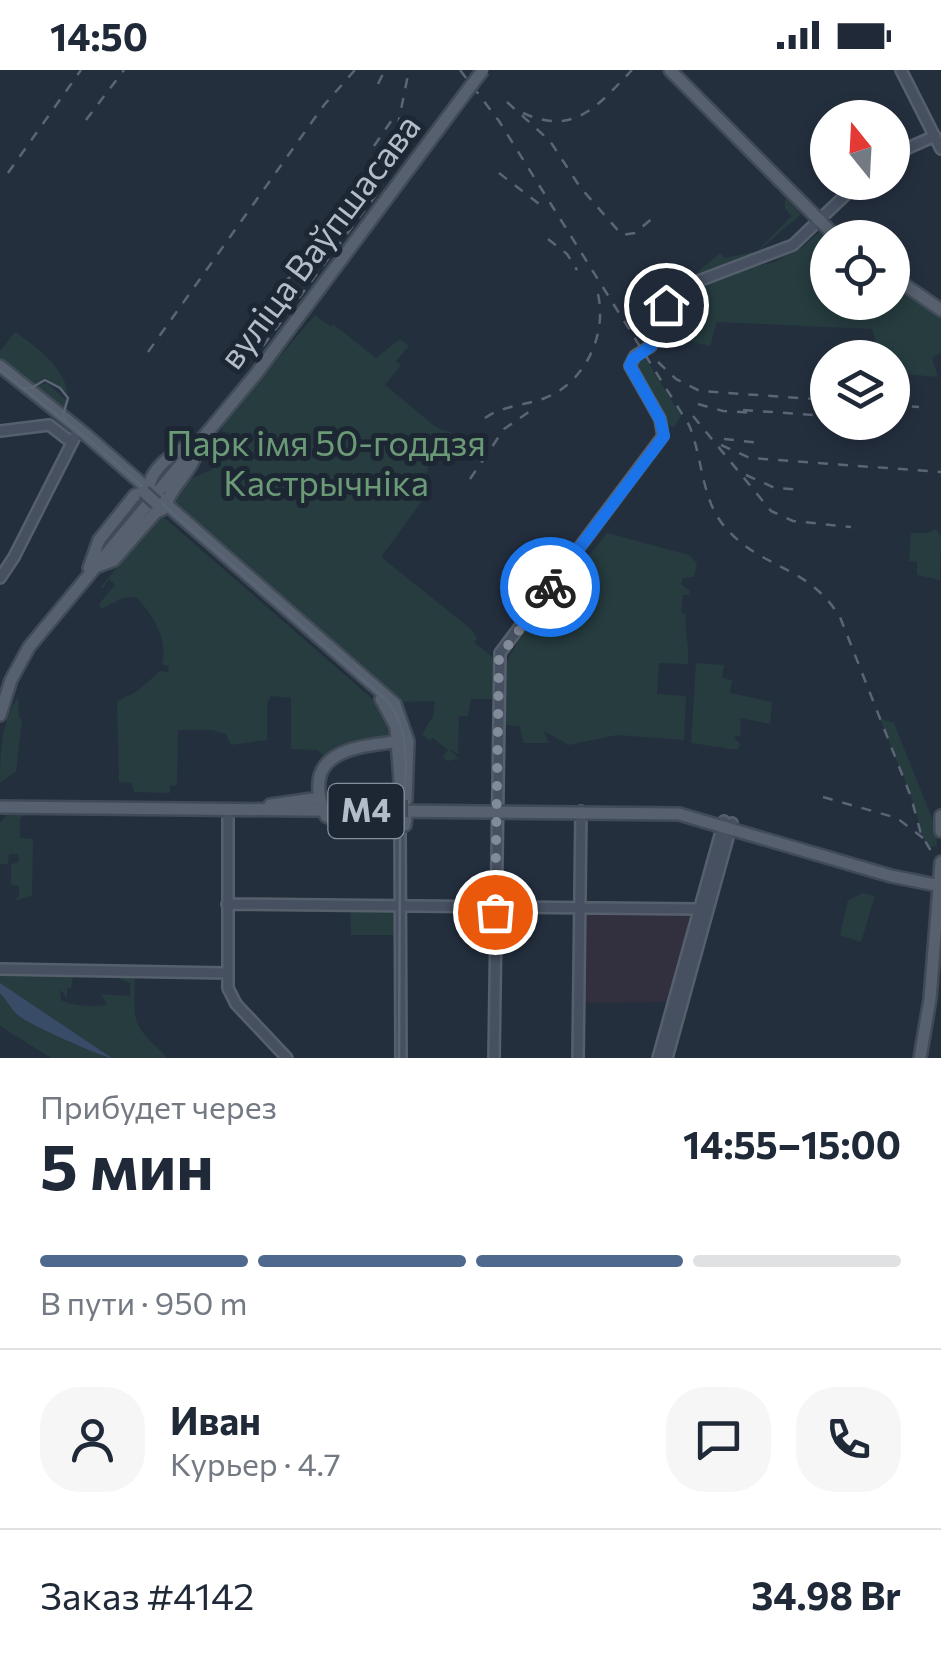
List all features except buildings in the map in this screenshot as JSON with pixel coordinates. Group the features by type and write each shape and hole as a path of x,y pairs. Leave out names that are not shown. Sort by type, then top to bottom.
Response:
{"main road":[{"name":"вуліца Ваўпшасава","path":"182,461 254,372 481,70"},
{"path":"670,70 821,218"},
{"path":"678,70 775,172"},
{"path":"910,288 941,310"},
{"path":"0,366 76,435"},
{"path":"0,375 152,496 378,696 392,716 403,741 402,810 352,827 334,817 291,816 271,808"},
{"path":"108,549 182,461"},
{"path":"108,549 182,461"},
{"path":"0,700 27,643 182,461"},
{"path":"0,715 29,647 92,568"},
{"path":"321,802 324,768 338,753 350,747 403,741"},
{"name":"М4","path":"271,808 321,802 497,810"},
{"name":"М4","path":"0,805 681,812 864,865 939,882"},
{"path":"941,816 941,831"},
{"path":"922,1058 941,862"},
{"path":"922,1058 934,1000 941,903"}],"street":[{"path":"901,70 941,149"},
{"path":"910,147 935,136"},
{"path":"494,1058 500,654 664,436 660,419 630,366 651,346 658,318 666,305 695,282 788,248 840,200"},
{"path":"0,431 50,425 76,435 0,578"},
{"path":"229,808 226,973 233,1000 288,1058"},
{"path":"401,1058 402,810"},
{"path":"578,1058 581,811"},
{"path":"667,1058 727,824"},
{"path":"658,1058 698,913 720,852"},
{"path":"227,904 690,909 698,913"},
{"path":"0,969 226,973"}],"shaded area":[{"path":"584,912 693,912 668,1002 584,1003"}],"green space":[{"path":"785,198 801,214 757,252 759,257 701,277 656,317 682,285 666,296 663,293 687,270 694,275 720,253 725,258 757,251 792,216 785,209"},
{"path":"810,240 810,320 910,320 910,295 941,315 941,353 932,358 938,377 910,375 910,340 876,340 872,329 717,322 710,346 679,336 671,343 658,326 678,295 719,276 774,262"},
{"name":"Парк імя 50-годдзя Кастрычніка","path":"315,315 331,327 333,324 376,358 400,339 409,346 396,361 401,365 385,385 437,428 452,433 429,462 422,501 381,557 471,629 477,638 474,642 495,659 495,699 471,699 468,716 459,716 458,754 449,749 459,759 447,761 443,757 448,750 422,734 433,716 435,701 400,702 172,501 192,478 212,470 210,455 202,451 207,441 214,446 229,439 230,433 222,432 223,422"},
{"path":"15,332 54,364 68,395 46,378 33,385 0,360 0,351"},
{"path":"643,354 681,416 674,427 670,425 667,435 636,371 634,361"},
{"path":"47,383 68,402 67,411 35,386"},
{"name":"Парк імя 50-годдзя Кастрычніка","path":"160,514 377,703 391,737 351,742 324,756 317,750 291,749 291,698 271,696 267,703 267,740 231,745 226,734 178,730 177,785 170,786 170,793 134,792 132,783 119,782 117,701 136,692 160,671 168,672 169,667 162,664 163,646 153,619 136,597 123,598 101,609 99,604 115,585 109,579 100,588"},
{"path":"936,529 941,536 940,580 917,575 917,562 909,561 911,533"},
{"path":"607,533 689,555 697,563 694,577 683,578 681,584 690,591 683,595 681,613 686,614 688,664 659,663 657,694 686,696 684,740 617,735 569,745 544,731 549,743 523,743 520,726 503,725 504,668 521,637 560,589 579,604 594,585 576,572"},
{"path":"696,663 724,665 722,678 732,680 730,693 772,702 770,724 740,718 741,735 733,737 740,744 738,750 691,743"},
{"path":"18,697 22,720 16,771 0,783 5,727"},
{"path":"880,719 894,723 936,828 937,846 926,847 911,796"},
{"path":"7,814 25,815 20,818 20,838 33,839 32,896 14,901 19,896 19,886 11,885 11,864 19,862 18,854 9,854 8,864 0,864 0,823"},
{"path":"863,893 875,896 861,942 840,935 848,900"},
{"path":"350,909 394,910 394,935 351,935"},
{"path":"0,970 66,973 66,977 73,977 71,988 67,989 67,998 60,989 61,1000 83,1006 107,1005 101,994 130,996 130,983 120,976 135,976 137,1022 168,1058 51,1058 0,1026"}],"water":[{"path":"0,983 112,1058 22,1018 0,993"}],"tram line":[{"path":"0,370 88,439 383,697 393,710 406,757 400,836 399,1058"},
{"path":"22,388 45,380 60,388 68,398 63,415 66,421"}],"railway":[{"path":"8,173 81,70"},
{"path":"86,120 124,70"},
{"path":"148,352 324,105 355,70"},
{"path":"378,84 385,70"},
{"path":"263,346 376,195 390,164 409,70"},
{"path":"460,70 499,121 689,425 717,516 754,552 813,586 840,617 911,797 921,834 934,856"},
{"path":"523,113 557,121 572,119 597,105 632,70"},
{"path":"507,102 550,141 580,187 622,235 635,233 655,216"},
{"path":"374,146 396,114"},
{"path":"499,173 543,207"},
{"path":"548,239 567,254 577,270"},
{"path":"286,280 326,252"},
{"path":"485,418 545,398 573,380 592,352 597,336 600,303 596,287"},
{"path":"658,362 676,379 700,391 810,399"},
{"path":"698,404 723,411 757,413"},
{"path":"910,406 919,407"},
{"path":"470,479 504,429 536,407"},
{"path":"743,410 810,415"},
{"path":"693,416 771,511 793,521 851,527"},
{"path":"724,439 760,443"},
{"path":"721,445 750,458 941,472"},
{"path":"746,475 775,488 802,490"},
{"path":"823,797 897,818 923,838"}],"way so far":[{"path":"495,912 499,658 550,587"}],"route":[{"path":"550,587 664,436 660,419 630,366 651,346 658,318 666,305"}]}
